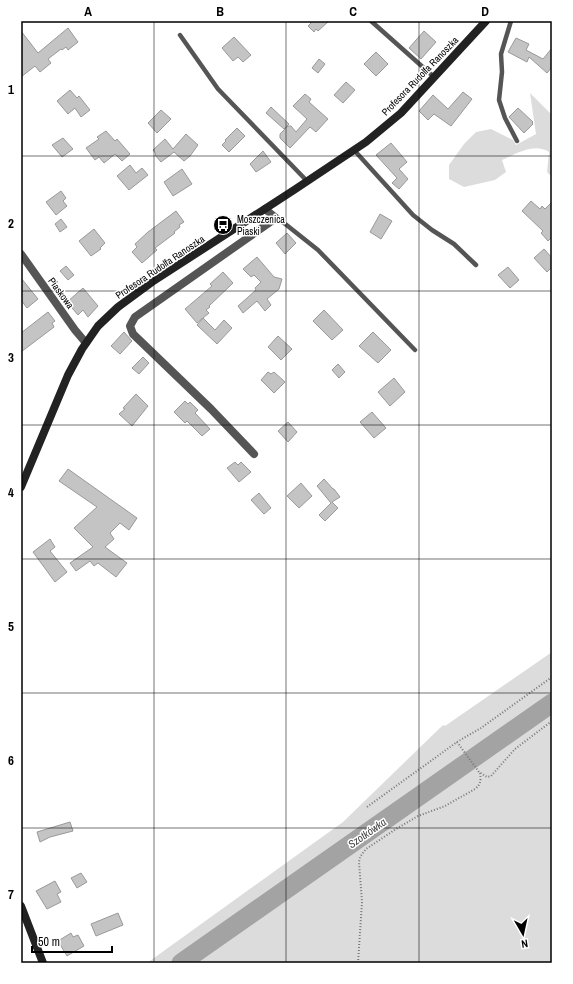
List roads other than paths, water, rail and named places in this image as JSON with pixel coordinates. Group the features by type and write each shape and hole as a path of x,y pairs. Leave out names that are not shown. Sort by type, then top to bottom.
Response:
{"street":[{"name":"Profesora Rudolfa Ranoszka","path":"21,487 68,375 86,343 98,326 118,307 152,282 366,142 400,113 486,21"},
{"path":"254,454 133,334 130,326 135,317 276,218 265,209"},
{"name":"Piaskowa","path":"21,254 75,330 86,343"},
{"path":"21,906 44,963"}],"lane":[{"path":"371,21 434,77"},
{"path":"511,21 501,54 502,72 499,100 505,118 517,141"},
{"path":"180,36 218,88 308,181"},
{"path":"354,150 413,215 432,230 454,244 476,265"},
{"path":"276,218 284,222 318,250 415,350"}],"waterway":[{"name":"Szotkówka","path":"181,963 552,703"}],"place":[{"name":"Moszczenica Piaski","path":"223,225"}]}
